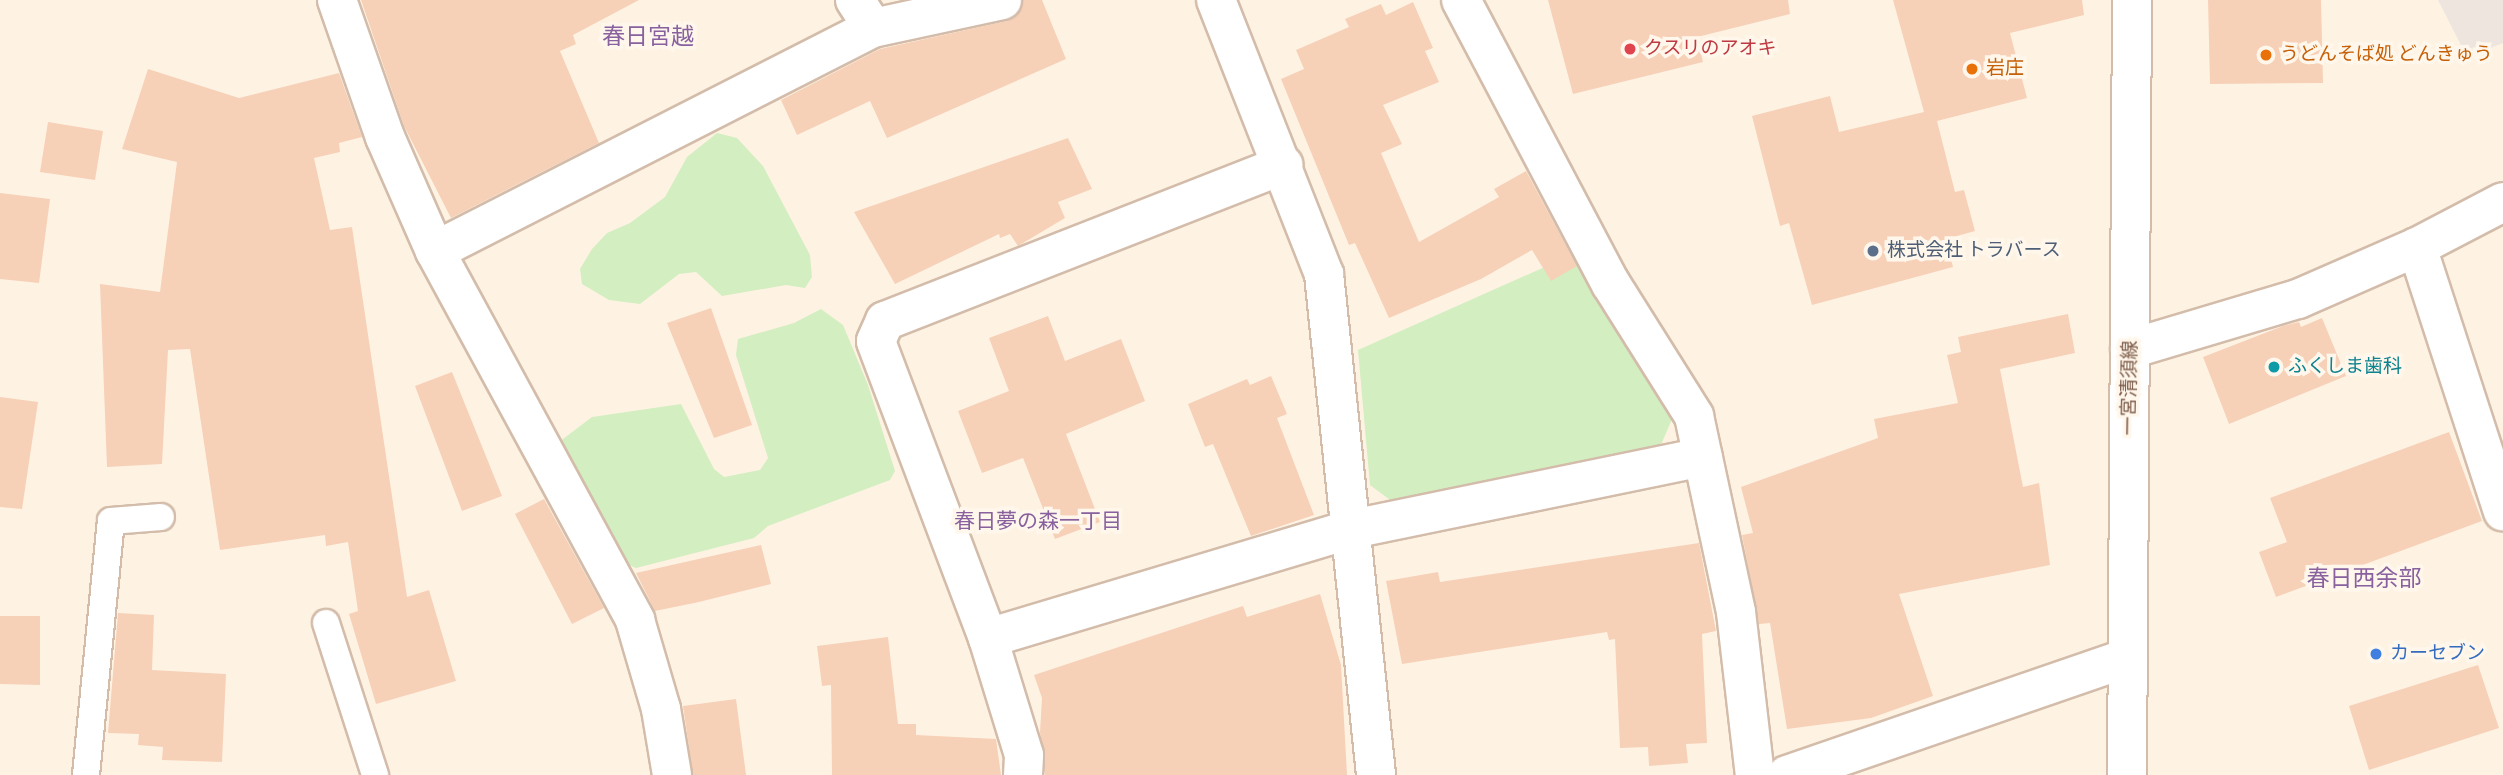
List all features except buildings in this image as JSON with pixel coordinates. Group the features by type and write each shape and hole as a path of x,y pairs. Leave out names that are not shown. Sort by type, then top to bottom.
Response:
{"street":[{"path":"337,0 384,137 435,251 635,620 661,709 672,775"},
{"path":"435,251 864,14 1002,0"},
{"path":"1216,0 1284,165 1324,274 1376,775"},
{"path":"1461,0 1611,284 1694,416 1737,612 1755,775"},
{"name":"一宮清須線","path":"2127,775 2132,0"},
{"path":"1023,775 1024,755 988,638 876,341 885,321 1284,165"},
{"path":"2130,349 2298,299 2417,247 2503,202"},
{"path":"2417,247 2503,511"},
{"path":"988,638 1352,529 1703,457"},
{"path":"1787,775 2127,658"}],"lane":[{"path":"86,775 111,522 161,517"},
{"path":"326,623 375,775"}],"shaded area":[{"path":"2438,0 2503,0 2503,43 2467,57"}],"green space":[{"path":"717,133 737,138 763,166 810,255 812,277 805,288 786,285 722,296 696,272 679,274 640,304 609,300 582,284 580,269 592,249 607,233 630,223 665,197 687,157"},
{"path":"1574,254 1656,380 1672,419 1660,447 1390,500 1370,485 1358,350"},
{"path":"821,309 843,325 868,385 895,471 890,480 768,526 754,538 636,568 622,562 558,445 592,417 681,404 714,469 724,477 760,470 768,458 736,355 738,339 794,323"}],"place":[{"name":"クスリのアオキ","path":"1630,49"},
{"name":"うどんそば処 どんきゅう","path":"2266,55"},
{"name":"岩庄","path":"1972,69"},
{"name":"株式会社 トラバース","path":"1873,251"},
{"name":"ふくしま歯科","path":"2274,367"},
{"name":"カーセブン","path":"2376,654"}],"district":[{"name":"春日宮越","path":"648,37"},
{"name":"春日夢の森一丁目","path":"1038,521"},
{"name":"春日西余部","path":"2364,579"}]}
